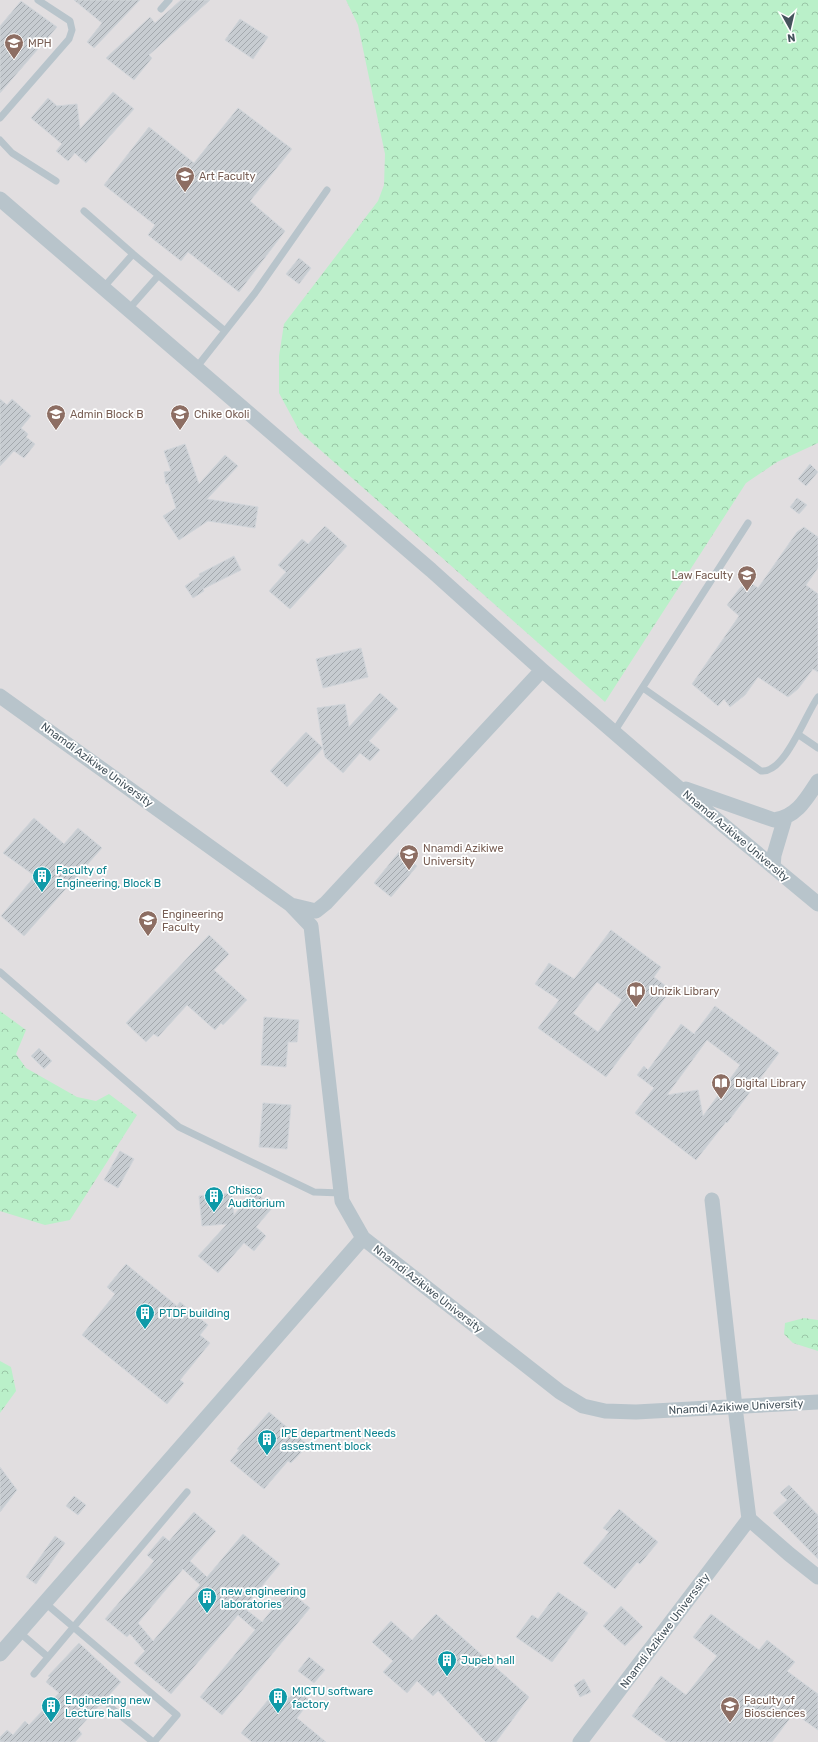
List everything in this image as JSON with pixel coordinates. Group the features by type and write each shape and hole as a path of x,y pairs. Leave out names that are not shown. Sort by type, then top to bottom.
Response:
{"street":[{"name":"Nnamdi Azikiwe University","path":"0,199 431,570 542,670 675,785 818,904"},
{"path":"311,926 316,911 335,895 542,670"},
{"name":"Nnamdi Azikiwe University","path":"0,696 291,905 311,926 342,1201 363,1238 560,1392 583,1406 605,1411 636,1412 818,1402"},
{"path":"675,785 774,820 785,818 803,803 818,781"},
{"path":"773,867 774,855 785,818"},
{"name":"Nnamdi Azikiwe University","path":"291,905 316,911"},
{"path":"712,1200 749,1519 818,1577"},
{"path":"0,1654 363,1238"},
{"name":"Nnamdi Azikiwe Universsity","path":"580,1742 749,1519"}],"lane":[{"path":"0,118 69,39 72,30 70,21 38,0"},
{"path":"161,9 169,0"},
{"path":"0,140 12,153 56,181"},
{"path":"196,369 255,293 327,190"},
{"path":"84,211 158,276 225,331"},
{"path":"103,288 133,254"},
{"path":"128,310 158,276"},
{"path":"614,732 748,524"},
{"path":"643,688 761,771 774,767 799,735 812,705 818,697"},
{"path":"799,735 818,748"},
{"path":"0,972 179,1127 314,1192 341,1193"},
{"path":"34,1674 187,1492"},
{"path":"44,1602 177,1716 153,1742 110,1707"},
{"path":"19,1632 48,1657"}],"shaded area":[{"name":"Nnamdi Azikiwe University","path":"0,0 818,0 818,1742 0,1742"}],"green space":[{"path":"346,0 818,0 818,443 777,462 746,483 605,702 300,432 279,393 279,356 284,324 378,201 384,185 385,154 358,25"},
{"path":"0,1011 26,1030 16,1054 26,1068 77,1097 96,1101 109,1094 137,1115 70,1220 45,1225 0,1211"},
{"path":"804,1318 818,1320 818,1351 793,1343 784,1334 785,1323"},
{"path":"0,1361 11,1367 16,1391 0,1413"}],"building":[{"path":"74,0 140,0 94,48 87,42 102,23"},
{"path":"181,0 210,0 149,55 152,58 134,80 106,58 150,17 155,23"},
{"name":"MPH","path":"21,1 57,27 0,93 0,26"},
{"path":"240,19 268,37 253,59 225,40"},
{"path":"113,92 134,109 86,163 75,153 68,161 56,151 62,144 31,118 48,98 57,106 77,104 80,129"},
{"name":"Art Faculty","path":"238,108 292,149 250,201 285,231 239,292 188,252 181,261 148,235 155,225 104,185 149,127 194,163"},
{"path":"299,258 311,268 299,284 286,274"},
{"path":"0,399 7,405 12,399 31,416 21,428 28,434 26,437 35,444 24,458 14,451 0,466"},
{"path":"185,444 199,484 225,455 238,466 207,499 258,507 255,528 208,521 179,540 163,516 176,508 168,483 166,484 164,472 171,471 164,451"},
{"path":"810,464 818,472 806,486 798,479"},
{"path":"797,498 807,505 799,514 790,507"},
{"path":"325,526 347,546 290,609 269,591 286,572 278,565 302,539 308,544"},
{"path":"804,527 818,537 818,568 806,585 818,594 818,672 813,669 798,689 788,697 758,677 745,695 730,707 724,699 718,706 692,684 739,616 727,605 740,588 748,581 758,588 797,532"},
{"path":"234,556 241,570 203,589 204,591 193,598 185,586 200,576 199,574"},
{"path":"361,648 368,677 323,688 316,659"},
{"path":"380,693 398,709 369,741 380,750 370,761 360,753 343,773 325,757 317,708 345,704 349,727"},
{"path":"306,732 323,748 287,787 270,771"},
{"name":"Faculty of Engineering, Block B","path":"34,818 64,844 78,828 102,848 24,936 1,916 35,876 3,853"},
{"path":"399,852 417,866 391,897 374,883"},
{"name":"Unizik Library","path":"611,930 661,967 654,977 671,990 606,1077 538,1028 559,1000 535,984 549,963 574,979","holes":["597,982 622,1000 598,1032 573,1013"]},
{"path":"209,935 229,954 214,970 247,1000 223,1025 221,1023 215,1030 187,1005 158,1037 154,1034 146,1042 126,1023"},
{"path":"715,1006 779,1053 727,1123 726,1122 696,1160 635,1113 654,1088 637,1075 644,1066 648,1070 681,1024 694,1034","holes":["707,1040 740,1065 703,1116 698,1090 667,1095"]},
{"path":"264,1017 299,1020 297,1042 288,1042 286,1067 261,1065"},
{"path":"39,1048 52,1061 44,1069 31,1056"},
{"path":"263,1103 291,1105 287,1149 259,1147"},
{"path":"120,1151 134,1159 118,1188 104,1180"},
{"path":"254,1191 273,1207 256,1227 266,1236 254,1251 244,1243 218,1273 198,1256 227,1224 202,1226 199,1196 232,1193 234,1215"},
{"name":"PTDF building","path":"126,1264 177,1306 180,1302 208,1325 200,1335 210,1343 180,1380 184,1383 167,1404 82,1335 115,1294 107,1287"},
{"name":"IPE department Needs assestment block","path":"269,1412 308,1445 291,1463 288,1461 264,1489 230,1461 239,1450 237,1449"},
{"path":"0,1467 17,1490 0,1512"},
{"path":"789,1485 818,1515 818,1559 773,1513 787,1500 780,1493"},
{"path":"74,1496 86,1505 78,1515 66,1506"},
{"path":"619,1509 658,1542 640,1564 637,1562 615,1589 583,1563 609,1532 603,1528"},
{"path":"194,1512 216,1531 190,1561 207,1577 243,1534 280,1564 244,1608 262,1622 288,1590 310,1608 222,1715 200,1697 255,1630 238,1615 171,1694 134,1663 145,1651 130,1634 127,1637 105,1619 154,1561 147,1555 163,1536 169,1541","holes":["183,1569 200,1585 153,1641 138,1623"]},
{"path":"55,1536 65,1543 36,1584 26,1577"},
{"path":"558,1592 588,1613 552,1662 516,1637 532,1615 538,1619"},
{"path":"621,1606 643,1627 625,1646 603,1626"},
{"name":"Jupeb hall","path":"436,1614 529,1697 496,1742 486,1742 438,1691 433,1696 417,1681 407,1693 383,1672 393,1661 372,1642 391,1621 412,1640"},
{"path":"711,1614 759,1650 767,1640 795,1662 787,1671 818,1694 818,1730 794,1713 772,1742 667,1742 632,1716 661,1676 686,1695 717,1656 693,1637"},
{"path":"79,1643 121,1682 78,1729 82,1734 75,1742 0,1742 0,1737 7,1730 13,1735 25,1721 29,1725 59,1693 46,1682 50,1677 48,1676"},
{"path":"309,1657 325,1670 314,1683 298,1671"},
{"path":"584,1679 591,1692 580,1697 574,1685"},
{"name":"MICTU software factory","path":"277,1689 289,1698 297,1689 309,1700 301,1708 303,1710 297,1718 326,1742 252,1742 241,1733"}],"place":[{"name":"MPH","path":"14,60"},
{"name":"Art Faculty","path":"185,193"},
{"name":"Admin Block B","path":"56,431"},
{"name":"Chike Okoli","path":"180,431"},
{"name":"Law Faculty","path":"747,592"},
{"name":"Nnamdi Azikiwe University","path":"409,871"},
{"name":"Faculty of Engineering, Block B","path":"42,893"},
{"name":"Engineering Faculty","path":"148,937"},
{"name":"Unizik Library","path":"636,1008"},
{"name":"Digital Library","path":"721,1100"},
{"name":"Chisco Auditorium","path":"214,1213"},
{"name":"PTDF building","path":"145,1330"},
{"name":"IPE department Needs assestment block","path":"267,1456"},
{"name":"new engineering laboratories","path":"207,1614"},
{"name":"Jupeb hall","path":"447,1677"},
{"name":"MICTU software factory","path":"278,1714"},
{"name":"Engineering new Lecture halls","path":"51,1723"},
{"name":"Faculty of Biosciences","path":"730,1723"}]}
